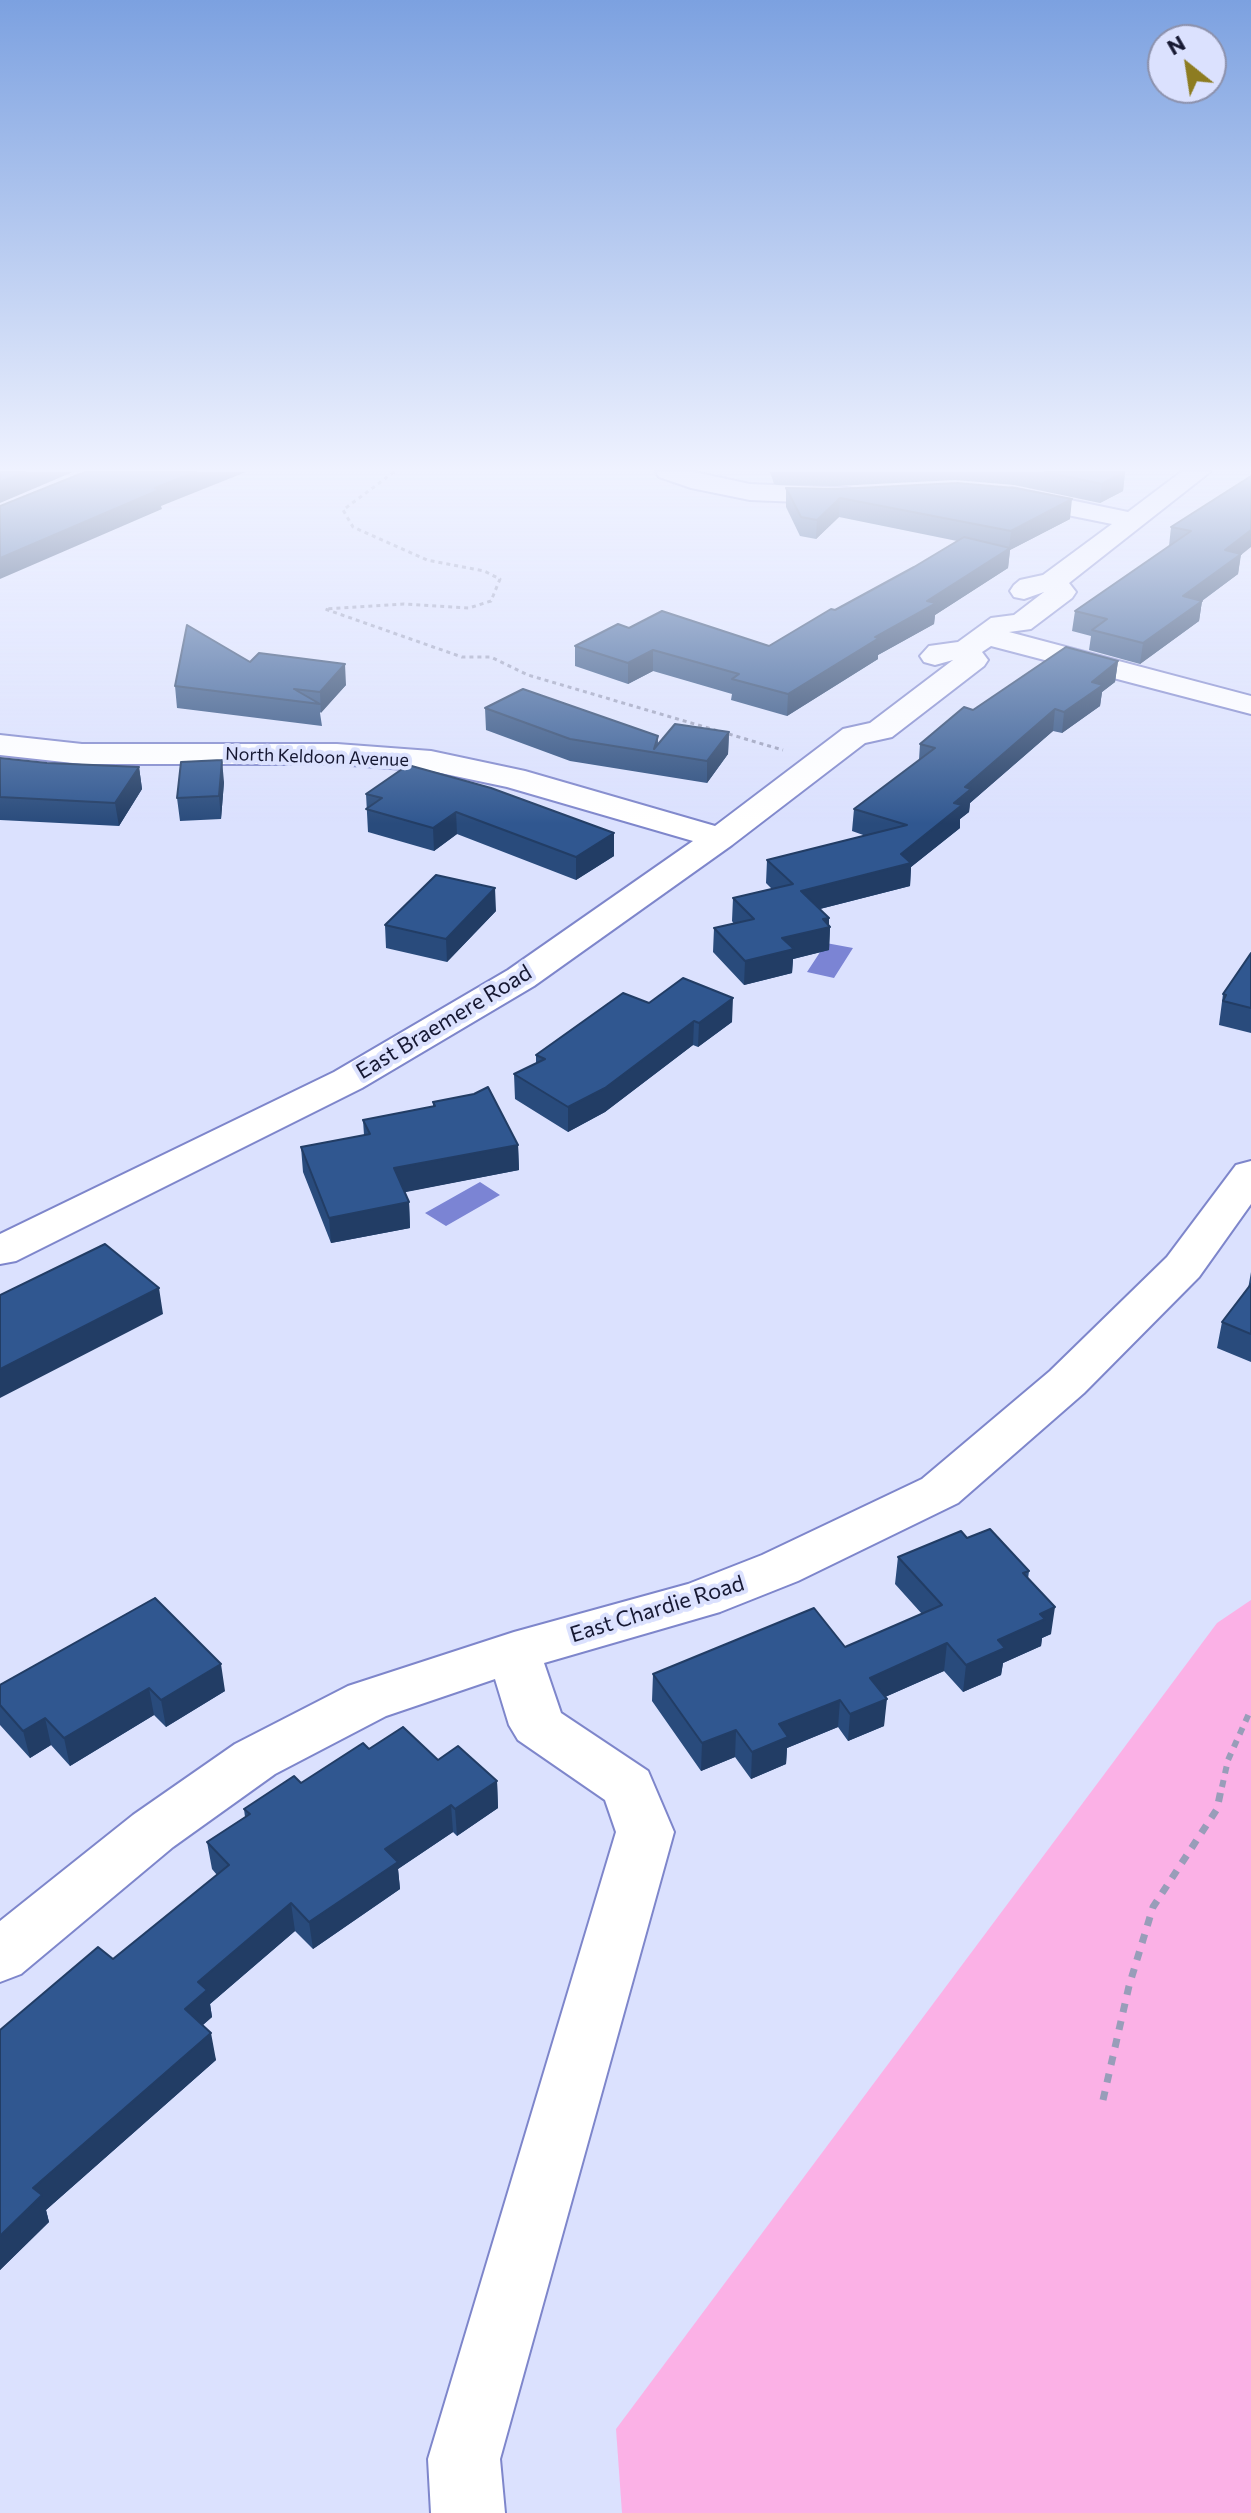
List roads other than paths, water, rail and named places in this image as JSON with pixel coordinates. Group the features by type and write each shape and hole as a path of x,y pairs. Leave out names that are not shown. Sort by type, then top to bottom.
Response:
{"street":[{"path":"984,637 1021,623 1062,592 1059,589"},
{"path":"984,637 1251,705"},
{"name":"East Braemere Road","path":"0,1251 348,1080 521,978 720,838 854,736 881,730 973,660 984,637"},
{"name":"North Keldoon Avenue","path":"0,745 82,754 337,754 431,761 513,778 720,838"},
{"name":"East Chardie Road","path":"0,1956 153,1831 255,1759 367,1701 514,1652 702,1599 780,1568 940,1491 1067,1382 1183,1267 1251,1174"},
{"path":"468,2513 464,2459 645,1832 628,1787 537,1725 514,1652"}],"water":[{"path":"826,943 853,948 834,978 807,972"},
{"path":"480,1182 500,1195 446,1226 425,1213"}]}
